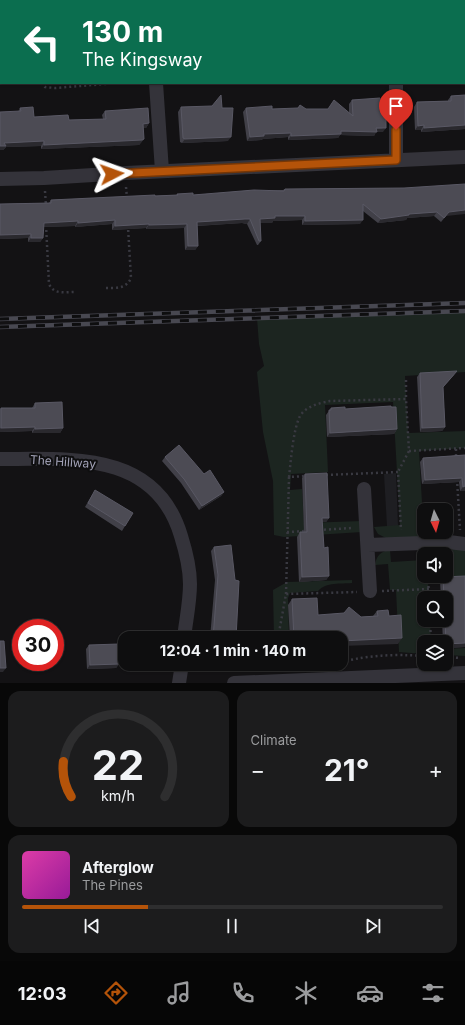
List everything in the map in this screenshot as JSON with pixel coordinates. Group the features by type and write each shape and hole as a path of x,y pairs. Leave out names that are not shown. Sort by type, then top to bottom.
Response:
{"street":[{"path":"156,84 162,171"},
{"path":"396,84 396,160"},
{"path":"0,179 465,157"},
{"name":"The Hillway","path":"0,459 91,462 117,468 133,474 163,498 177,522 190,570 190,585 185,631"},
{"path":"364,489 370,591"},
{"path":"368,545 449,542 463,543"},
{"path":"179,683 181,671"},
{"path":"234,683 431,678 465,672"}],"path":[{"path":"42,84 45,87 55,88 105,84"},
{"path":"126,173 127,203"},
{"path":"44,178 46,209"},
{"path":"46,224 50,288 58,293 75,292"},
{"path":"106,288 122,287 129,282 131,278 128,225"},
{"path":"401,544 398,472 409,451 406,380"},
{"path":"279,631 288,573 287,532 289,477 296,430 301,415 306,409 319,403 330,401 406,399"},
{"path":"409,451 465,448"},
{"path":"456,449 457,464"},
{"path":"319,475 398,472"},
{"path":"457,472 463,543"},
{"path":"289,477 311,476"},
{"path":"317,530 367,528"},
{"path":"287,532 310,530"},
{"path":"286,594 429,589 429,583"},
{"path":"348,660 384,654 417,656"},
{"path":"453,657 465,658"}],"shaded area":[{"path":"465,312 465,372 405,376 408,433 465,431 465,448 419,451 422,503 417,503 417,537 386,538 378,534 374,527 400,525 393,402 325,405 328,472 291,474 290,490 302,489 304,523 362,521 362,532 284,537 274,535 273,481 263,432 257,372 264,366 259,344 257,318"},
{"path":"396,473 398,526 387,526 384,474"},
{"path":"453,547 465,549 465,579 453,580"},
{"path":"390,550 391,562 417,560 417,583 428,583 429,591 417,591 417,627 430,627 431,635 417,635 417,653 399,652 396,590 390,590 388,564 375,565 376,559 380,554"},
{"path":"352,580 352,583 329,585 318,591 290,593 288,598 289,631 274,631 273,590 287,582"},
{"path":"465,648 465,656 453,655 453,649"}],"building":[{"path":"221,95 222,108 233,108 231,137 183,138 181,107 212,106"},
{"path":"465,95 465,125 424,128 424,125 418,126 417,102 451,101 451,96"},
{"path":"380,98 381,113 386,113 386,128 376,128 377,132 341,131 341,134 291,136 291,133 264,134 264,136 250,137 246,108 272,106 272,109 298,108 300,105 306,109 328,109 334,100 353,116 352,100"},
{"path":"33,107 34,117 68,115 69,120 106,119 105,111 148,108 149,123 143,124 144,139 142,140 44,145 44,141 4,143 6,146 0,146 0,112 21,111 20,108"},
{"path":"465,184 465,210 449,212 444,218 437,212 409,214 381,219 363,204 363,220 305,221 305,216 275,216 275,218 260,219 261,241 259,241 250,219 197,222 198,246 188,246 187,224 115,226 115,220 78,223 78,221 44,223 43,238 31,238 31,234 0,235 0,204 51,203 51,200 178,195 177,194 193,193 193,195 254,190 284,191 285,189 404,188"},
{"path":"457,371 443,387 445,427 422,428 420,373"},
{"path":"62,402 63,428 1,428 1,408 35,408 35,403"},
{"path":"345,407 345,409 396,407 397,429 330,433 329,410 331,410 331,408"},
{"path":"179,445 204,474 210,470 224,492 202,506 184,479 165,457"},
{"path":"465,455 465,486 463,487 462,478 425,480 423,458"},
{"path":"327,473 329,518 322,518 324,548 328,547 329,576 302,577 300,532 307,532 305,474"},
{"path":"95,490 133,513 125,526 88,503"},
{"path":"231,545 235,580 239,581 236,631 214,631 218,575 214,547"},
{"path":"465,576 465,643 453,644 453,635 446,635 445,627 453,627 453,591 444,591 443,583 453,583 453,577"},
{"path":"317,598 318,615 344,613 349,607 361,617 378,616 377,611 388,610 389,616 401,615 402,638 348,641 348,631 294,631 292,599"},
{"path":"0,641 4,641 6,668 0,668"},
{"path":"118,644 118,664 90,665 89,645"}],"railway":[{"path":"0,319 465,303"},
{"path":"0,327 465,311"}],"route":[{"path":"112,174 396,160 396,130"}]}
